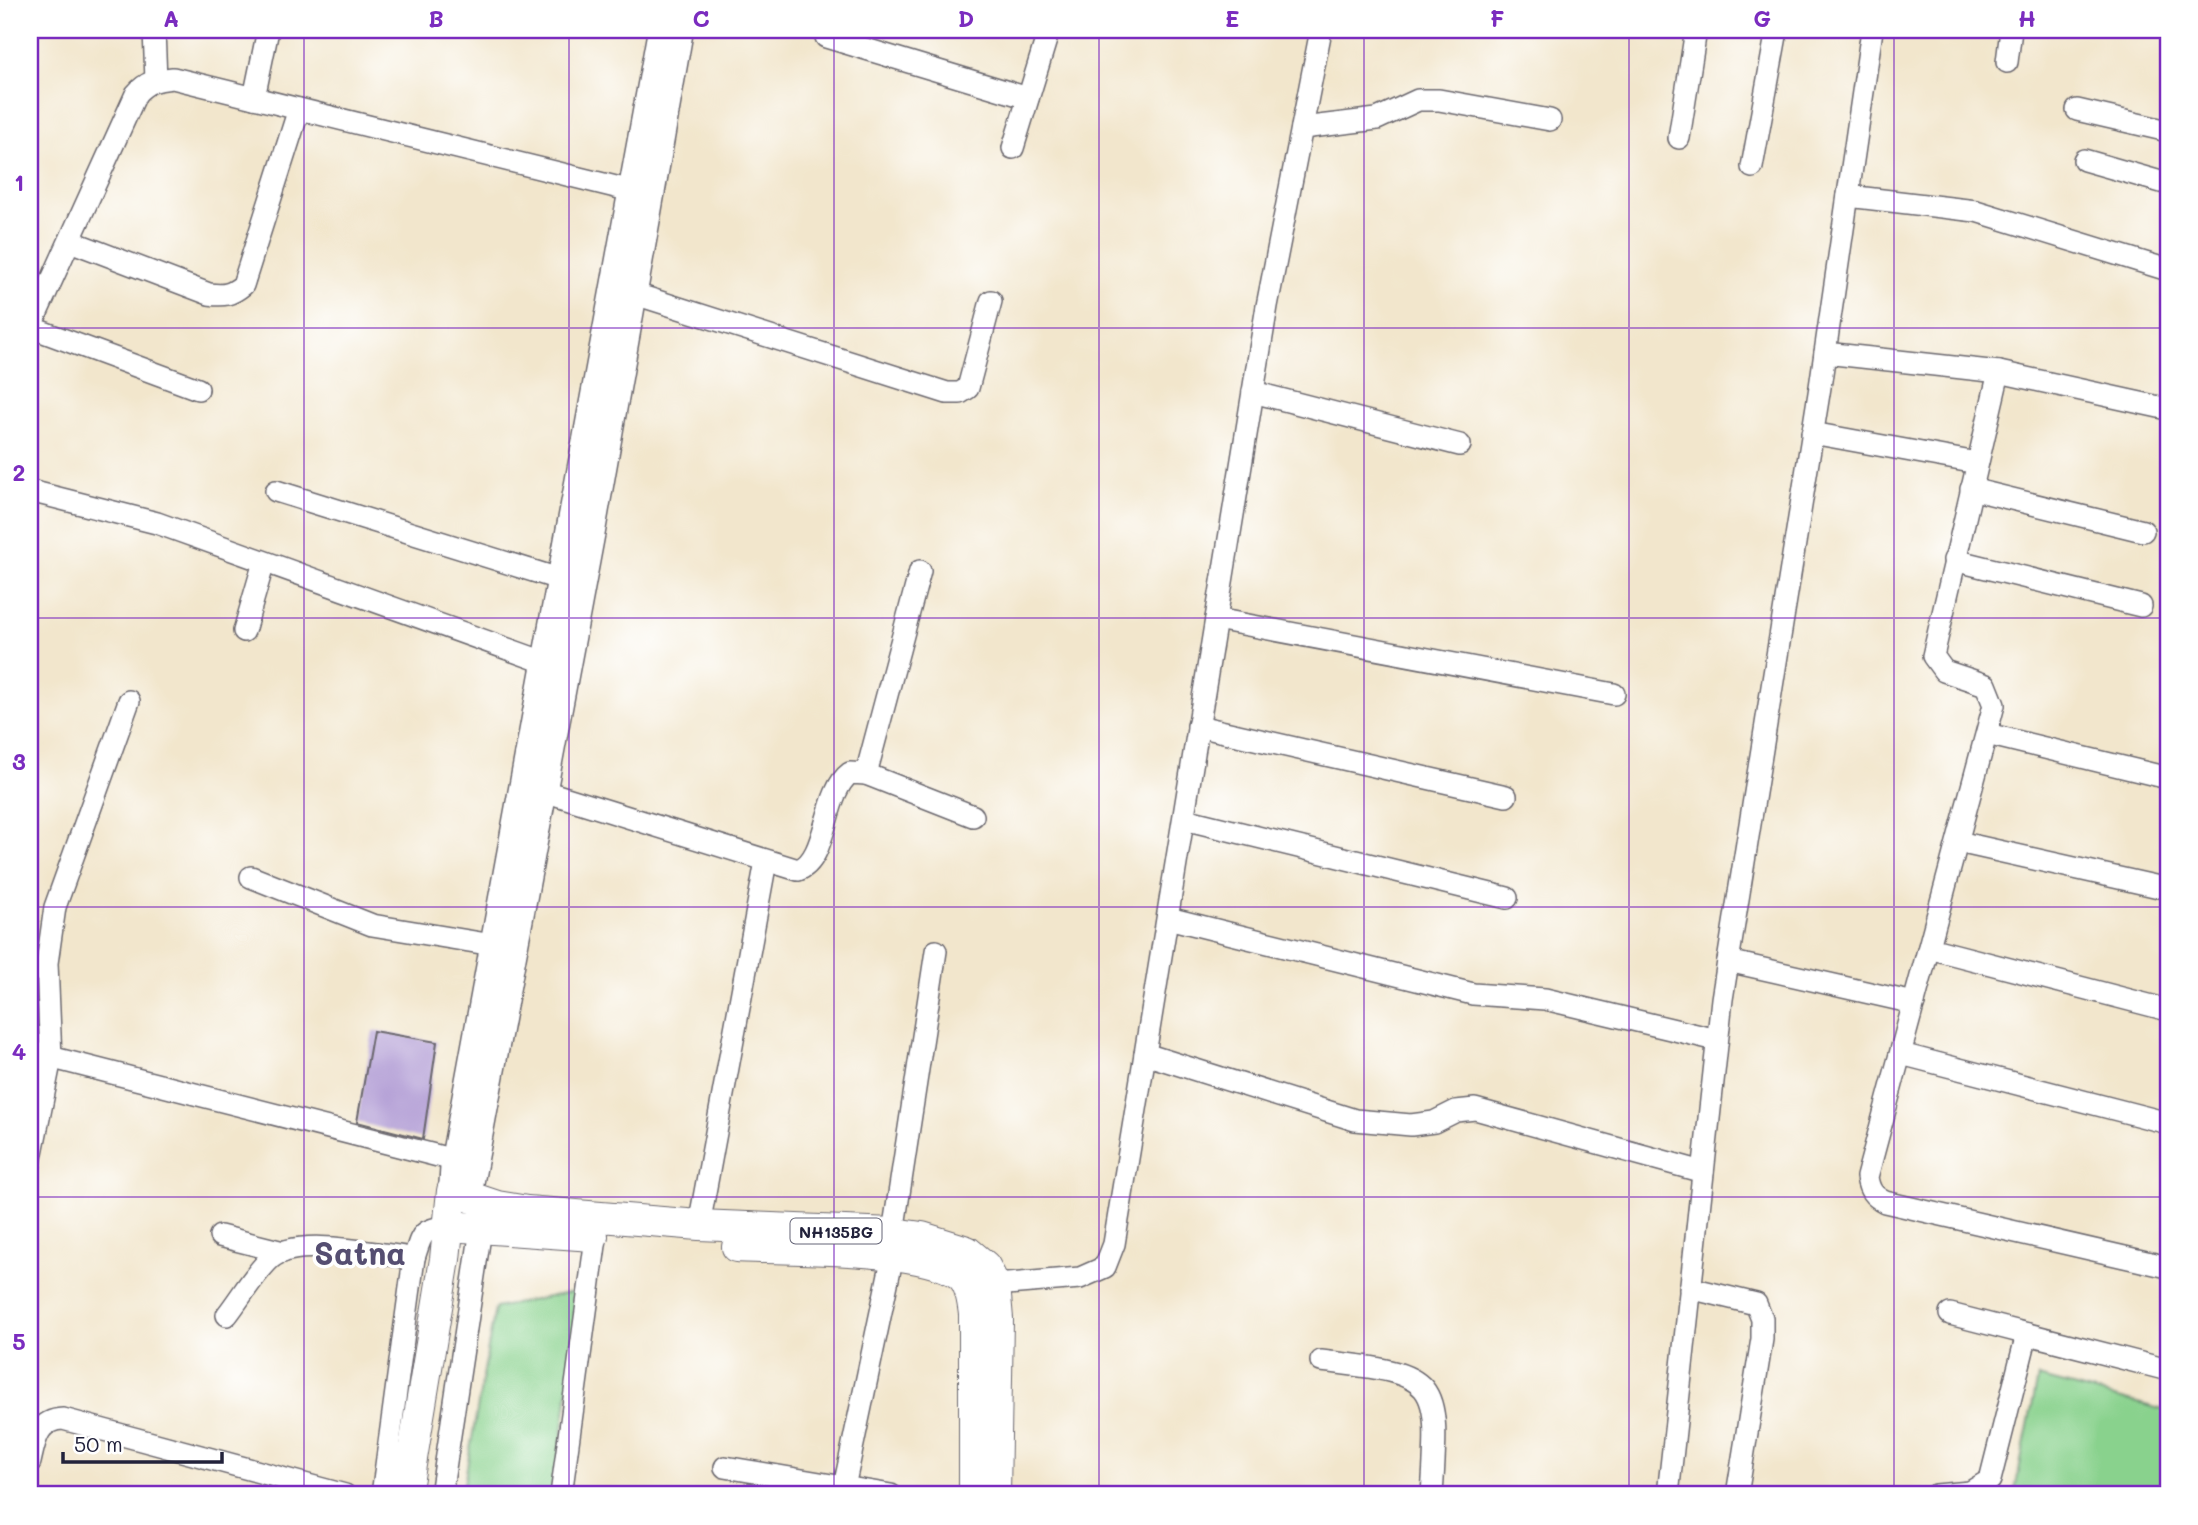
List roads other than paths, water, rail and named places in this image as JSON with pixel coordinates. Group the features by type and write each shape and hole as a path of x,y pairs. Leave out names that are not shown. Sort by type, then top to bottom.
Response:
{"highway":[{"name":"NH135BG","path":"460,1194 598,1227 893,1244 922,1237 967,1251 985,1266 995,1285"},
{"path":"405,1495 444,1267 464,1228 460,1194"},
{"name":"NH135BG","path":"464,1228 699,1225 893,1244 944,1265 962,1277 970,1290 976,1351 974,1495"},
{"path":"995,1285 998,1319 995,1495"}],"main road":[{"path":"460,1194 454,1160 661,30"},
{"path":"460,1194 544,791 635,294 680,30"}],"street":[{"path":"154,30 156,80"},
{"path":"254,98 268,30"},
{"path":"1013,148 1049,30"},
{"path":"995,1285 1080,1278 1105,1267 1114,1244 1253,392 1321,30"},
{"path":"1679,138 1696,30"},
{"path":"1752,167 1777,30"},
{"path":"1668,1495 1717,1040 1728,961 1825,353 1872,30"},
{"path":"2007,62 2011,30"},
{"path":"826,37 1028,98"},
{"path":"198,389 30,328 135,94 145,83 173,78 632,191"},
{"path":"1302,128 1377,119 1418,100 1439,100 1550,120"},
{"path":"69,241 209,294 224,296 234,292 243,285 246,277 299,109"},
{"path":"2077,110 2168,131"},
{"path":"2084,160 2168,184"},
{"path":"1848,196 1976,211 2168,270"},
{"path":"635,294 947,393 960,393 968,388 990,301"},
{"path":"1825,353 1999,372 2168,409"},
{"path":"1999,372 1933,656 1944,671 1986,685 1994,705 1867,1177 1868,1187 1875,1197 2168,1267"},
{"path":"1253,392 1461,445"},
{"path":"1812,433 1977,463"},
{"path":"1971,489 2143,531"},
{"path":"30,491 157,523 544,662"},
{"path":"276,491 559,579"},
{"path":"1954,560 2141,606"},
{"path":"244,631 264,562"},
{"path":"866,775 920,571"},
{"path":"1216,619 1614,694"},
{"path":"30,1163 51,1058 47,963 55,907 130,701"},
{"path":"1198,726 1506,796"},
{"path":"1987,734 2168,778"},
{"path":"544,791 798,870 806,867 813,858 841,780 850,772 866,775 973,816"},
{"path":"1184,819 1507,898"},
{"path":"1958,842 2168,889"},
{"path":"699,1225 766,861"},
{"path":"251,877 372,925 493,945"},
{"path":"1168,918 1473,994 1545,999 1717,1040"},
{"path":"1929,948 2168,1010"},
{"path":"844,1487 893,1244 936,951"},
{"path":"1728,961 1914,1003"},
{"path":"30,1052 454,1160"},
{"path":"1145,1054 1355,1120 1411,1125 1434,1122 1456,1111 1475,1108 1703,1172"},
{"path":"1901,1054 2168,1123"},
{"path":"561,1495 598,1227"},
{"path":"382,1495 414,1258 422,1233 428,1229 464,1228 441,1495"},
{"path":"220,1236 283,1252"},
{"path":"227,1315 271,1259 283,1252 314,1247 414,1258"},
{"path":"1690,1288 1756,1304 1762,1319 1762,1339 1737,1495"},
{"path":"1950,1314 2168,1370"},
{"path":"1936,1495 1970,1492 1990,1480 2027,1334"},
{"path":"1321,1361 1390,1369 1415,1379 1430,1396 1437,1425 1432,1495"},
{"path":"30,1462 42,1425 51,1420 63,1419 345,1495"},
{"path":"725,1467 891,1495"}],"district":[{"name":"Satna","path":"360,1252"}]}
